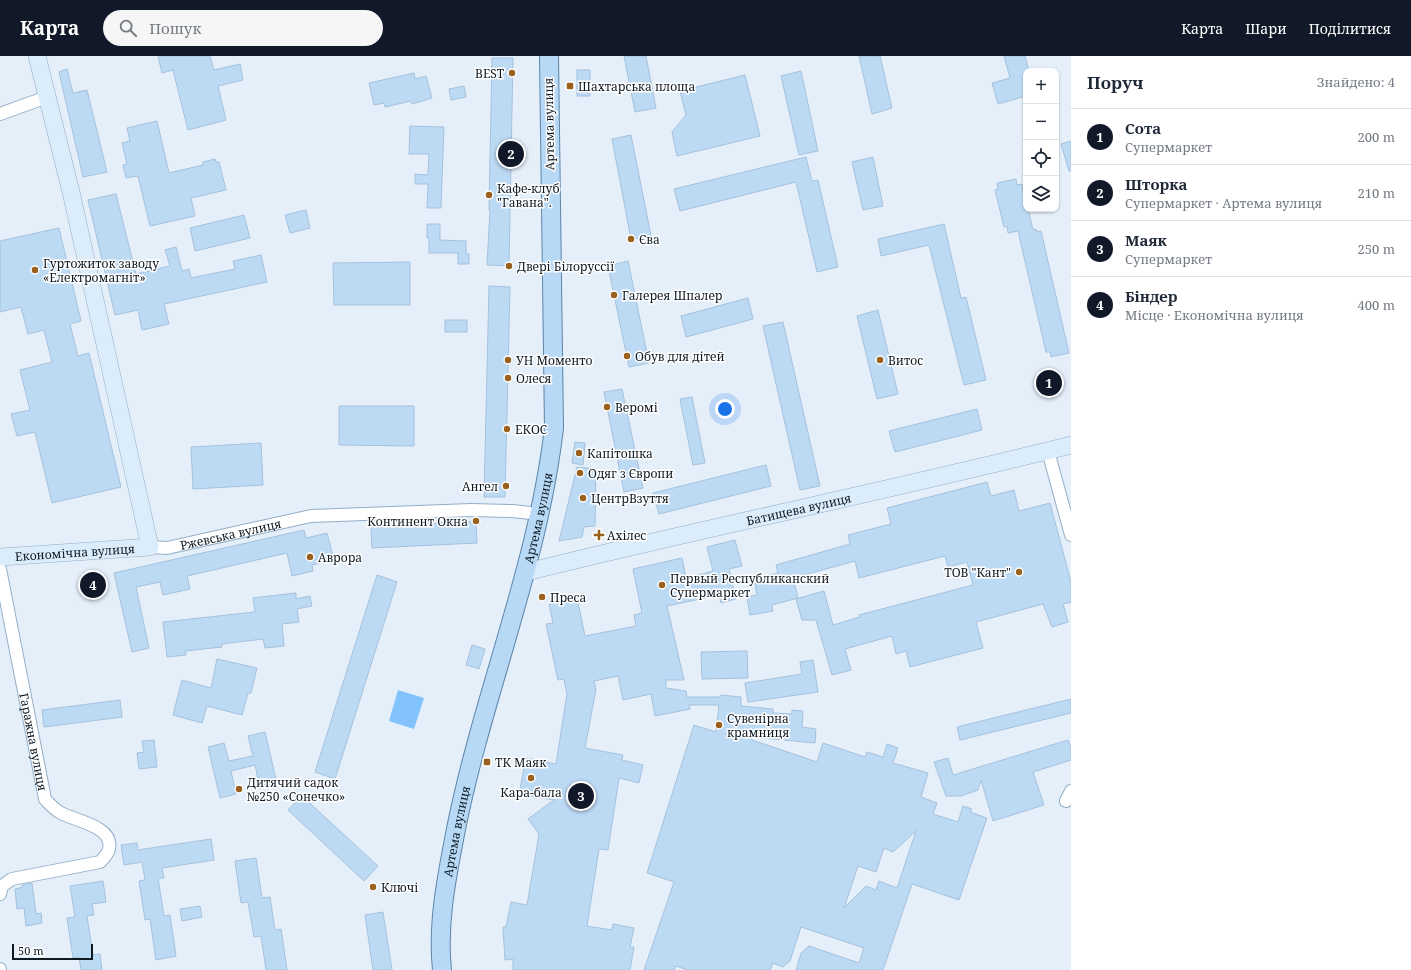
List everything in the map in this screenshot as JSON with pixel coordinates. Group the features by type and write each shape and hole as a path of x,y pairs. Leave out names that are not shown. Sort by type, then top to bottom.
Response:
{"main road":[{"name":"Артема вулиця","path":"442,970 441,915 459,813 471,759 527,572 550,469 554,428 549,56"}],"street":[{"path":"37,56 71,192 150,547"},
{"path":"0,114 47,97"},
{"name":"Батищева вулиця","path":"527,572 1071,445"},
{"path":"1048,451 1071,535"},
{"name":"Ржевська вулиця","path":"150,547 168,548 311,516 471,510 512,510 540,514"},
{"name":"Економічна вулиця","path":"0,557 150,547"},
{"name":"Гаражна вулиця","path":"0,569 45,799 52,807 62,814 100,829 109,839 109,850 100,862 12,879 2,886 0,894"}],"shaded area":[{"path":"398,690 424,698 414,729 389,721"}],"building":[{"path":"158,56 210,56 214,70 240,64 243,80 218,86 226,120 188,130 173,70 162,73"},
{"path":"624,56 646,56 656,108 635,112"},
{"path":"859,56 880,56 892,108 872,114"},
{"path":"1004,56 1025,56 1028,68 1023,68 1023,97 998,104 992,83 1010,78"},
{"path":"492,58 513,58 509,266 487,265 490,210"},
{"path":"67,69 73,93 87,90 107,172 83,177 59,72"},
{"path":"577,70 590,70 590,96 577,96"},
{"path":"801,71 818,151 799,155 781,76"},
{"path":"414,73 415,79 426,76 432,98 412,104 411,101 385,107 384,103 374,105 369,83"},
{"path":"745,75 760,136 677,156 672,132 686,115 680,91"},
{"path":"464,86 466,97 451,100 449,89"},
{"path":"157,121 169,173 203,165 203,162 215,159 216,162 219,162 226,190 191,198 195,216 150,226 138,176 126,178 123,165 127,164 122,143 130,141 127,128"},
{"path":"410,126 444,127 441,208 427,208 428,184 415,184 415,174 428,175 429,154 409,154"},
{"path":"631,135 651,236 631,239 612,139"},
{"path":"1071,141 1071,171 1069,171 1061,144"},
{"path":"806,157 812,181 818,180 838,267 817,272 796,182 680,211 674,189"},
{"path":"873,157 883,206 863,210 852,162"},
{"path":"1016,179 1017,185 1022,184 1023,212 1029,212 1033,230 1036,229 1037,232 1041,231 1069,353 1051,357 1050,352 1046,352 1018,231 1008,233 1007,226 1004,227 995,190 998,189 997,183"},
{"path":"116,194 136,274 170,266 165,250 176,247 182,271 189,269 191,278 235,269 233,261 261,255 267,282 164,304 169,324 142,330 138,310 115,315 88,200"},
{"path":"306,210 310,228 290,233 285,215"},
{"path":"244,215 250,238 195,251 190,228"},
{"path":"427,224 440,224 440,240 466,241 466,254 469,254 469,264 458,264 458,253 429,253"},
{"path":"944,224 961,298 966,297 986,380 964,385 929,245 881,256 878,239"},
{"path":"59,228 81,321 70,324 78,356 89,353 121,487 52,503 35,432 17,436 11,414 30,410 20,370 52,362 44,330 28,334 21,307 0,312 0,241"},
{"path":"628,261 649,363 629,367 608,266"},
{"path":"410,262 410,305 334,305 333,263"},
{"path":"489,286 510,287 505,497 484,497"},
{"path":"748,298 753,319 686,337 681,316"},
{"path":"878,310 898,394 877,399 857,316"},
{"path":"445,320 467,320 467,332 445,332"},
{"path":"783,322 820,486 800,490 763,326"},
{"path":"1053,372 1058,391 1045,394 1041,375"},
{"path":"622,389 643,488 624,492 604,392"},
{"path":"692,397 705,463 693,465 680,399"},
{"path":"339,406 414,406 414,446 339,445"},
{"path":"977,409 982,430 895,452 889,431"},
{"name":"Капітошка","path":"575,442 585,443 583,465 572,463"},
{"path":"261,443 263,485 193,489 191,447"},
{"path":"766,465 771,486 659,514 653,493"},
{"name":"ЦентрВзуття","path":"577,467 596,469 595,526 584,527 582,537 559,541"},
{"name":"ТОВ \"Кант\"","path":"987,482 991,496 1014,490 1019,511 1050,503 1071,582 1071,602 1063,604 1068,622 1052,627 1043,604 976,622 983,648 910,667 906,651 896,654 892,636 845,649 851,670 832,675 816,620 802,620 796,599 824,591 833,625 860,617 859,615 973,585 967,562 948,567 945,556 859,578 855,561 793,578 798,598 772,605 773,611 750,615 747,597 757,595 754,578 778,573 776,565 850,544 848,535 891,524 887,508"},
{"path":"476,521 477,543 372,548 371,526"},
{"path":"304,530 306,538 327,533 334,560 312,565 313,571 292,576 287,553 187,576 190,589 163,595 160,582 136,587 149,648 132,652 114,573"},
{"path":"735,540 742,566 729,569 736,599 721,603 719,595 667,606 684,680 666,680 666,688 686,691 687,697 720,697 721,695 741,697 741,706 773,709 773,713 792,714 792,710 803,711 802,727 816,729 815,743 752,737 752,740 817,762 823,743 865,757 867,752 883,757 887,744 898,748 893,763 928,773 921,797 937,803 933,814 958,822 963,806 972,809 970,812 987,818 959,900 912,884 883,970 796,970 801,953 809,946 859,963 864,948 801,927 790,961 783,967 773,963 770,970 688,970 676,966 674,970 644,970 674,882 647,873 694,725 716,732 719,705 689,705 690,709 655,716 651,694 623,700 618,676 594,681 596,689 585,748 623,755 622,760 643,765 639,783 619,778 608,850 599,849 587,926 612,930 613,924 634,928 630,947 634,947 630,970 513,970 513,959 505,960 503,927 506,927 511,902 527,905 539,834 528,819 554,800 519,794 526,758 556,764 567,694 564,679 558,680 546,624 553,623 549,604 577,598 585,636 636,626 634,615 642,613 633,569 682,558 686,578 713,571 707,547","holes":["916,831 897,888 879,881 876,890 866,886 844,908 858,866 876,872 884,848 893,852"]},
{"path":"96,571 101,597 90,600 84,573"},
{"path":"377,575 397,582 335,779 315,772"},
{"path":"296,593 296,599 310,596 312,606 297,609 299,622 282,624 284,646 265,648 263,639 222,644 222,647 185,651 186,655 167,657 163,622 255,612 253,598"},
{"path":"472,645 485,649 479,669 466,665"},
{"path":"747,651 748,678 702,679 701,652"},
{"path":"217,659 257,668 251,693 248,693 242,715 207,706 202,723 173,715 182,680 211,688"},
{"path":"813,660 818,692 748,702 745,683 802,674 800,662"},
{"path":"1071,699 1071,713 960,740 957,727"},
{"path":"120,700 122,717 44,727 42,710"},
{"path":"265,732 277,784 260,788 255,765 231,771 236,794 220,798 208,747 224,743 229,761 253,756 248,736"},
{"path":"154,740 157,767 139,769 137,753 144,752 142,741"},
{"path":"1068,740 1071,748 1071,760 1033,772 1044,805 993,821 981,780 978,790 961,796 946,796 934,762 948,758 953,775"},
{"path":"302,796 378,866 364,881 288,810"},
{"path":"211,839 214,860 162,868 164,878 158,878 164,916 170,915 176,956 156,960 150,919 145,920 139,881 145,880 142,862 124,865 121,845 137,843 138,850"},
{"path":"256,858 262,898 270,897 275,930 281,929 287,970 266,970 261,936 254,937 248,902 241,903 235,861"},
{"path":"103,881 106,902 92,904 94,915 87,916 93,955 100,954 102,970 81,970 79,957 73,958 67,918 75,917 70,886"},
{"path":"32,883 36,914 41,913 42,923 26,926 24,908 17,909 15,889 23,887 22,885"},
{"path":"200,906 202,917 182,921 180,909"},
{"path":"383,912 392,970 373,970 365,915"}],"place":[{"name":"BEST","path":"512,73"},
{"name":"Шахтарська площа","path":"570,86"},
{"name":"Шторка","path":"511,154"},
{"name":"Кафе-клуб \"Гавана\".","path":"489,195"},
{"name":"Єва","path":"631,239"},
{"name":"Двері Білоруссії","path":"509,266"},
{"name":"Гуртожиток заводу «Електромагніт»","path":"35,270"},
{"name":"Галерея Шпалер","path":"614,295"},
{"name":"Обув для дітей","path":"627,356"},
{"name":"УН Моменто","path":"508,360"},
{"name":"Витос","path":"880,360"},
{"name":"Олеся","path":"508,378"},
{"name":"Сота","path":"1049,383"},
{"name":"Веромі","path":"607,407"},
{"name":"ЕКОС","path":"507,429"},
{"name":"Капітошка","path":"579,453"},
{"name":"Одяг з Європи","path":"580,473"},
{"name":"Ангел","path":"506,486"},
{"name":"ЦентрВзуття","path":"583,498"},
{"name":"Континент Окна","path":"476,521"},
{"name":"Ахілес","path":"599,535"},
{"name":"Аврора","path":"310,557"},
{"name":"ТОВ \"Кант\"","path":"1019,572"},
{"name":"Біндер","path":"93,585"},
{"name":"Первый Республиканский Супермаркет","path":"662,585"},
{"name":"Преса","path":"542,597"},
{"name":"Сувенірна крамниця","path":"719,725"},
{"name":"ТК Маяк","path":"487,762"},
{"name":"Кара-бала","path":"531,778"},
{"name":"Дитячий садок №250 «Сонечко»","path":"239,789"},
{"name":"Маяк","path":"581,796"},
{"name":"Ключі","path":"373,887"}]}
